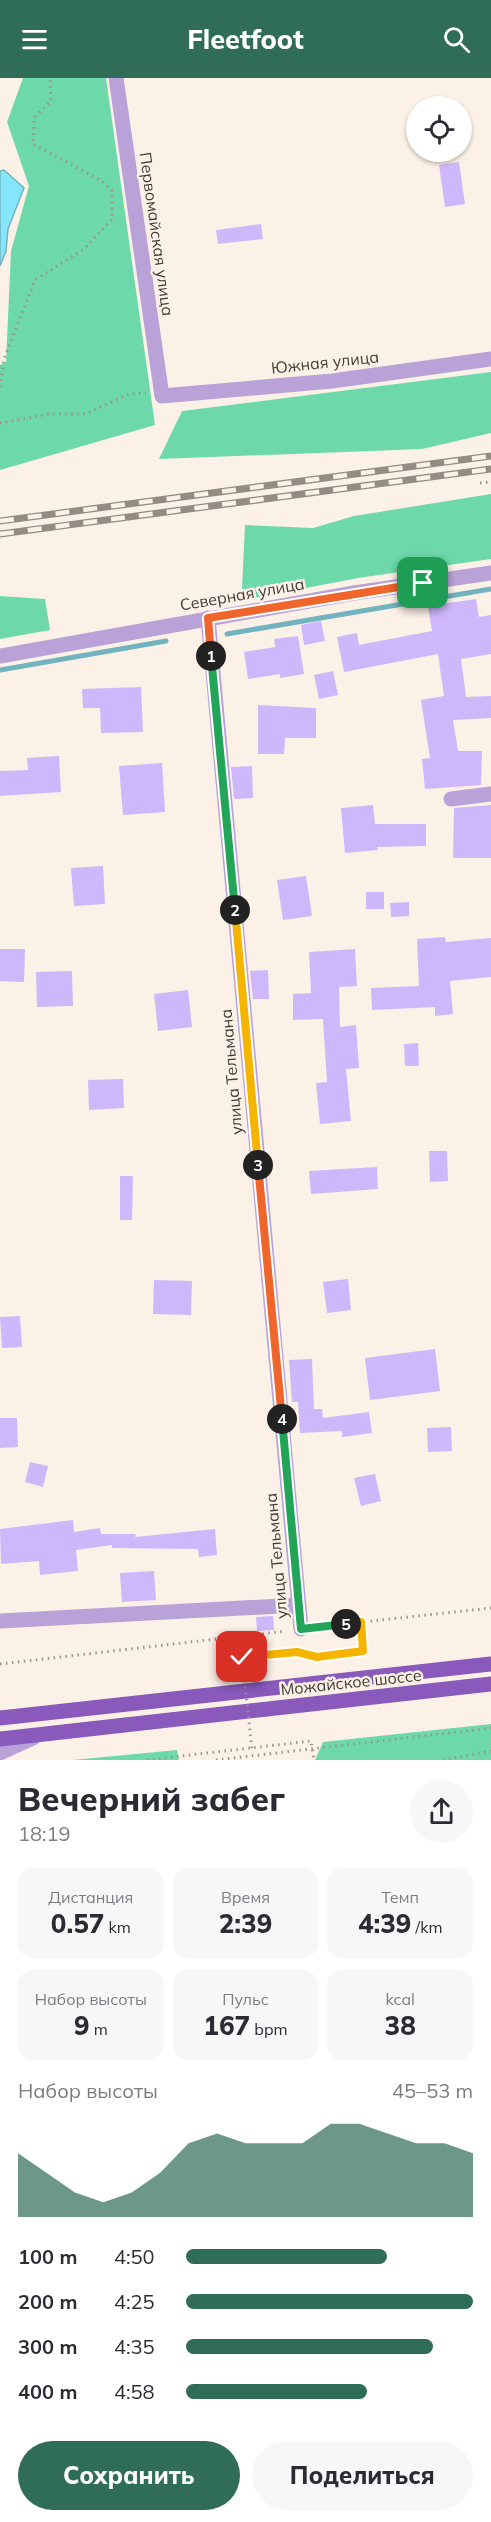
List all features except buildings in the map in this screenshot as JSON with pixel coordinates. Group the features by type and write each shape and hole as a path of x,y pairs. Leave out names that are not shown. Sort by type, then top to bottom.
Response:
{"main road":[{"name":"Можайское шоссе","path":"0,1718 491,1664"},
{"name":"Можайское шоссе","path":"0,1739 491,1684"}],"street":[{"name":"Первомайская улица","path":"116,78 162,396"},
{"name":"Южная улица","path":"162,396 332,381 491,359"},
{"name":"Северная улица","path":"0,656 354,593 491,573"},
{"name":"улица Тельмана","path":"208,618 301,1629"},
{"path":"451,799 491,794"},
{"path":"0,1621 299,1605"},
{"path":"0,1753 43,1734"}],"path":[{"path":"0,387 4,359 35,280 84,249 112,219 112,191 102,181 33,144 34,118 51,101 50,78"},
{"path":"0,423 48,414 85,414 129,394 141,392 162,396"},
{"path":"480,483 491,482"},
{"path":"0,1664 491,1608"},
{"path":"252,1749 242,1657 297,1652 317,1657 363,1651 361,1622"},
{"path":"216,1760 491,1728"},
{"path":"147,1760 194,1758 311,1741 314,1760"},
{"path":"442,1760 491,1751"}],"green space":[{"path":"23,78 106,78 155,425 0,470 0,365 6,362 11,251 29,186 7,122"},
{"path":"491,372 491,433 422,449 159,459 182,411"},
{"path":"491,494 491,559 358,578 249,599 242,588 245,525 313,528 354,516"},
{"path":"0,596 45,599 50,630 0,639"},
{"path":"491,1724 491,1760 315,1760 323,1742"},
{"path":"177,1750 179,1760 73,1760"}],"water":[{"path":"4,170 24,188 8,229 6,251 0,266 0,171"}],"waterway":[{"path":"227,634 491,589"},
{"path":"0,670 166,641"}],"railway":[{"path":"0,521 491,456"},
{"path":"0,534 491,469"}],"route":[{"path":"242,1657 297,1652 317,1657 363,1651 361,1622 301,1629 208,618 423,583"}]}
